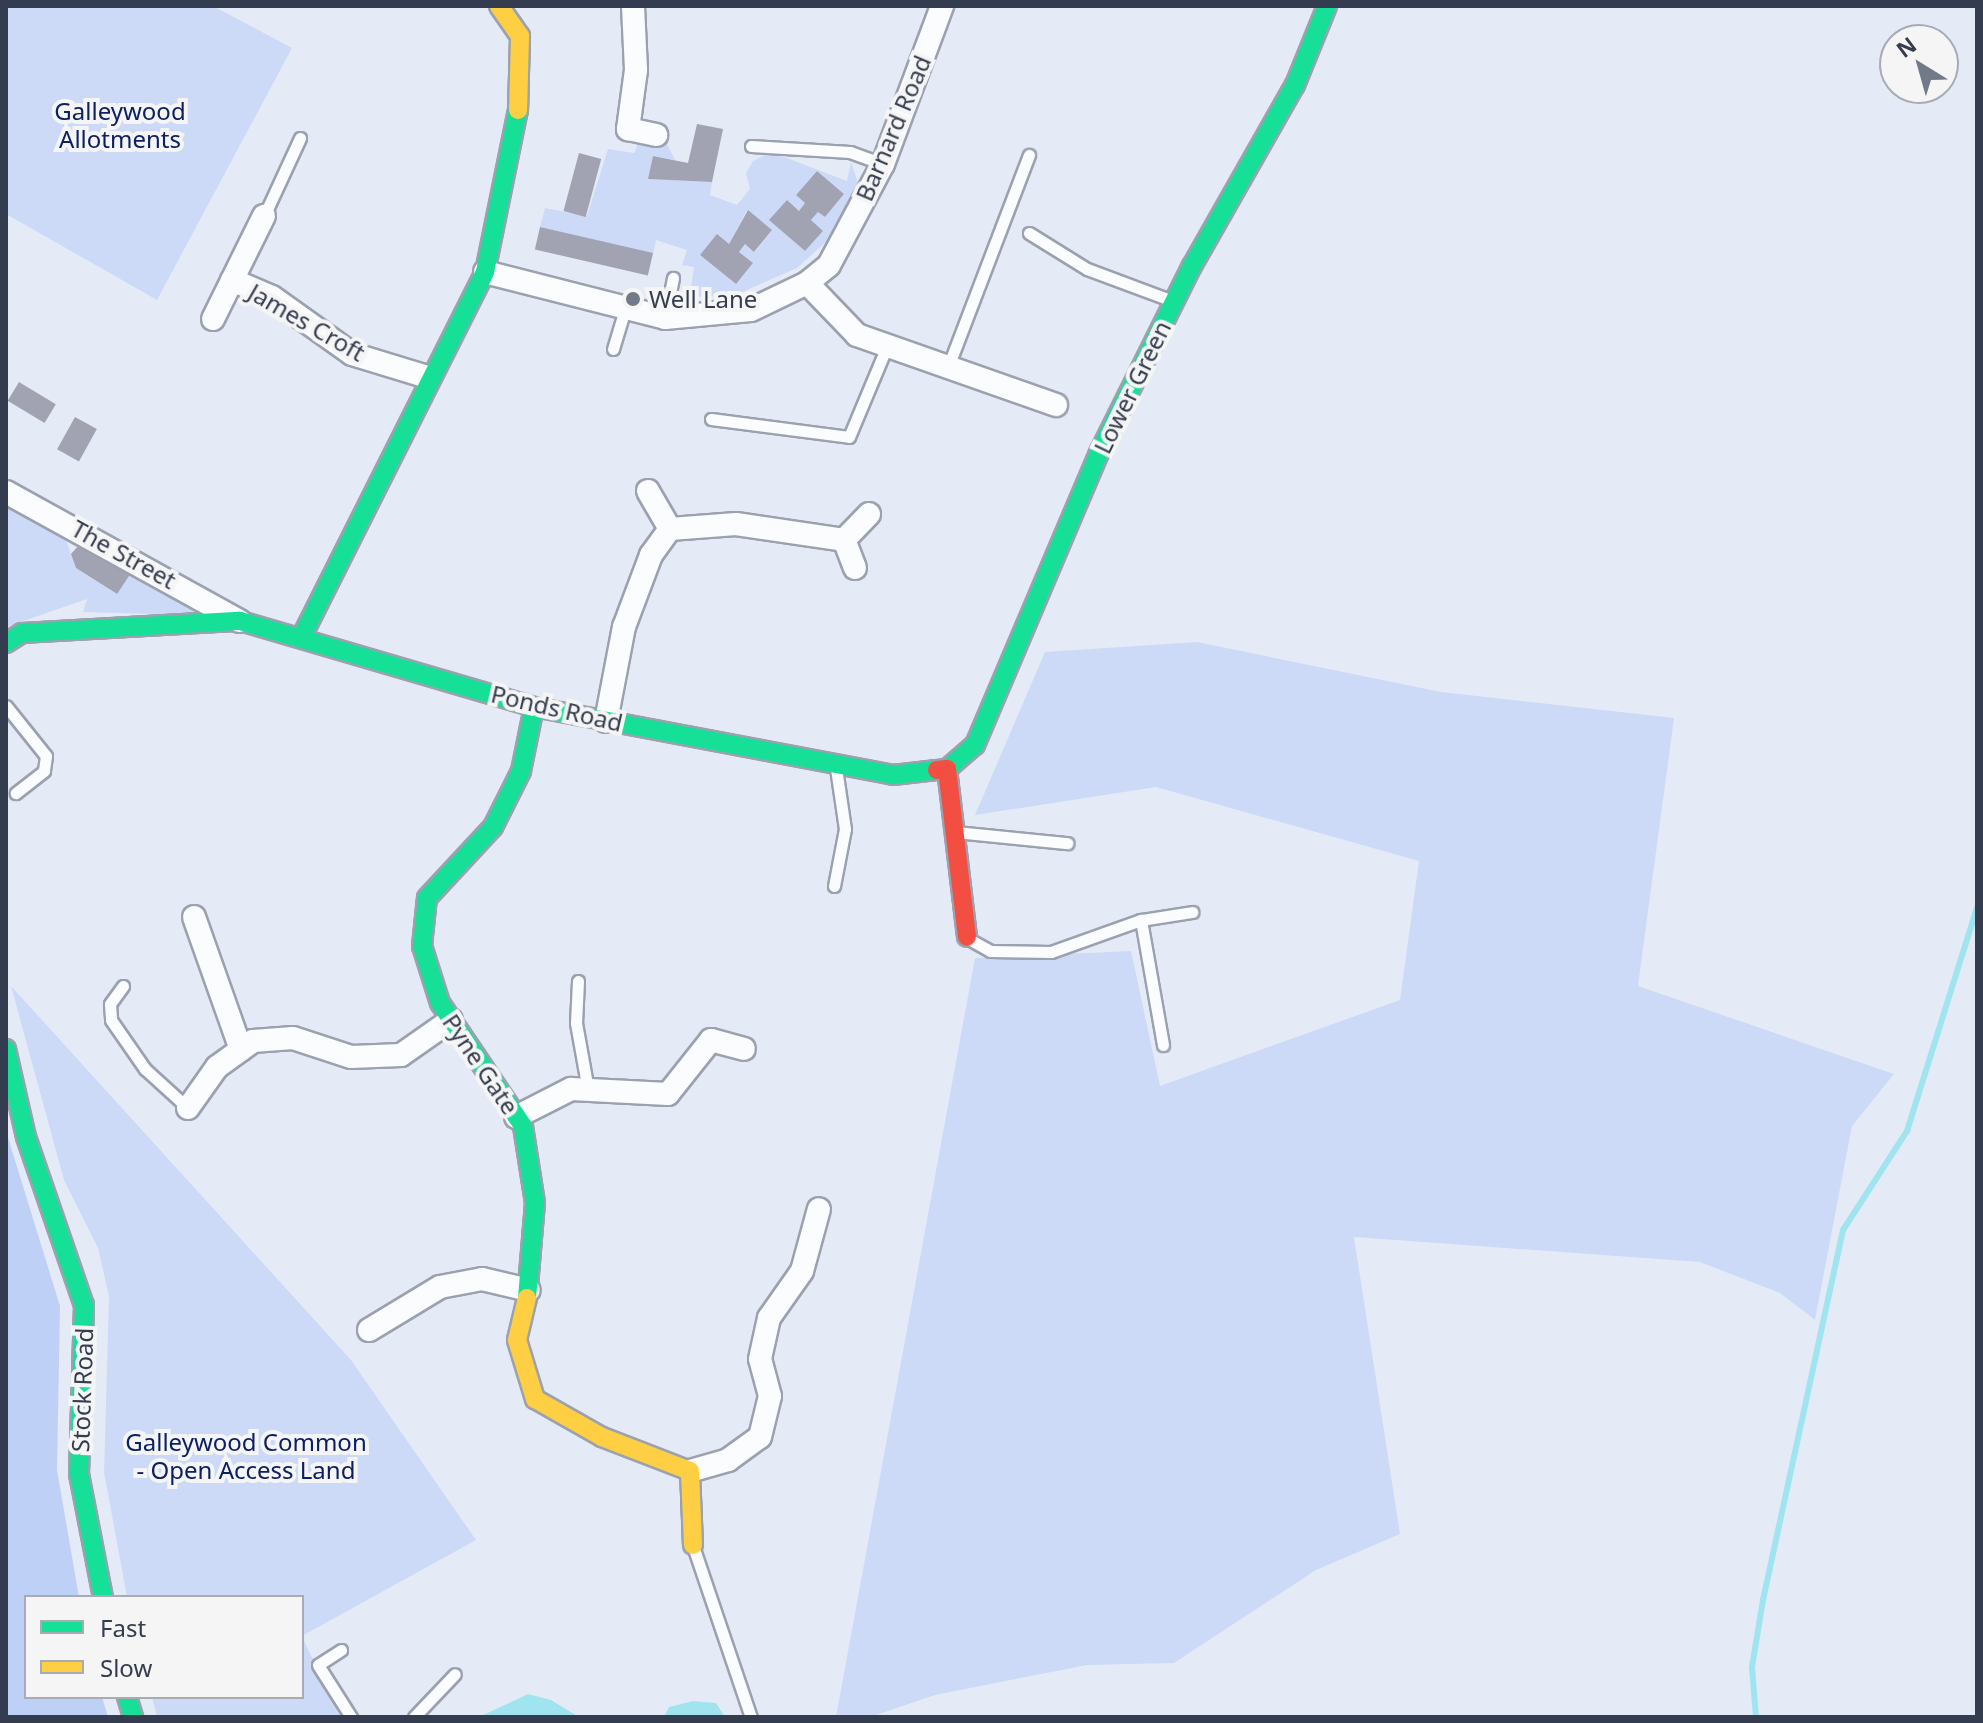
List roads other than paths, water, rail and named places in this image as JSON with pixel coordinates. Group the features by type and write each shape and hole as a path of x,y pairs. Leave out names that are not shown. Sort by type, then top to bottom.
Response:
{"street":[{"path":"302,636 427,377 485,272 524,82 520,36 499,6"},
{"path":"633,6 636,70 628,129 656,135"},
{"name":"Barnard Road","path":"485,272 665,318 751,310 807,283 829,265 883,164 942,6"},
{"name":"Lower Green","path":"947,769 975,745 1099,453 1174,301 1295,85 1327,6"},
{"name":"James Croft","path":"213,319 264,216"},
{"name":"James Croft","path":"232,280 272,297 352,354 427,377"},
{"path":"807,283 857,335 1056,405"},
{"path":"648,491 670,529"},
{"name":"The Street","path":"6,492 240,621"},
{"path":"844,540 869,514"},
{"path":"606,721 624,627 651,555 670,529 736,524 844,540"},
{"path":"844,540 855,568"},
{"name":"Ponds Road","path":"6,643 37,631 240,621 302,636 534,707 893,775 947,769"},
{"name":"Pyne Gate","path":"534,707 521,771 493,827 427,898 422,946 451,1020 516,1117 535,1203 529,1290 517,1340 535,1399 602,1437 690,1471"},
{"path":"947,769 952,832 967,937"},
{"path":"194,917 241,1050"},
{"path":"188,1108 217,1067 253,1041 293,1038 351,1057 401,1055 451,1020"},
{"path":"516,1117 571,1089 668,1094 711,1040 744,1049"},
{"name":"Stock Road","path":"6,1049 26,1137 84,1305 79,1474 103,1595"},
{"path":"693,1545 690,1471 728,1460 760,1437 770,1396 760,1359 769,1318 802,1271 819,1209"},
{"path":"369,1330 440,1287 482,1279 529,1290"}],"lane":[{"path":"264,216 300,138"},
{"path":"751,146 850,152 883,164"},
{"path":"948,367 1029,155"},
{"path":"1029,233 1087,269 1174,301"},
{"path":"665,318 673,278"},
{"path":"613,349 625,309"},
{"path":"711,419 849,437 887,346"},
{"path":"6,706 46,756 44,771 16,793"},
{"path":"834,886 845,829 835,764"},
{"path":"952,832 1067,843"},
{"path":"967,937 990,951 1051,952 1141,920 1192,912"},
{"path":"1141,920 1163,1045"},
{"path":"578,981 576,1023 588,1090"},
{"path":"123,986 110,1004 111,1020 145,1069 188,1108"},
{"path":"693,1545 751,1717"},
{"path":"341,1650 318,1665 351,1717"},
{"path":"414,1717 455,1674"}],"waterway":[{"path":"1756,1717 1752,1667 1763,1600 1843,1230 1907,1131 1977,907"}],"place":[{"name":"Well Lane","path":"633,299"}],"park label":[{"name":"Galleywood Allotments","path":"120,125"},
{"name":"Galleywood Common - Open Access Land","path":"246,1456"}]}
